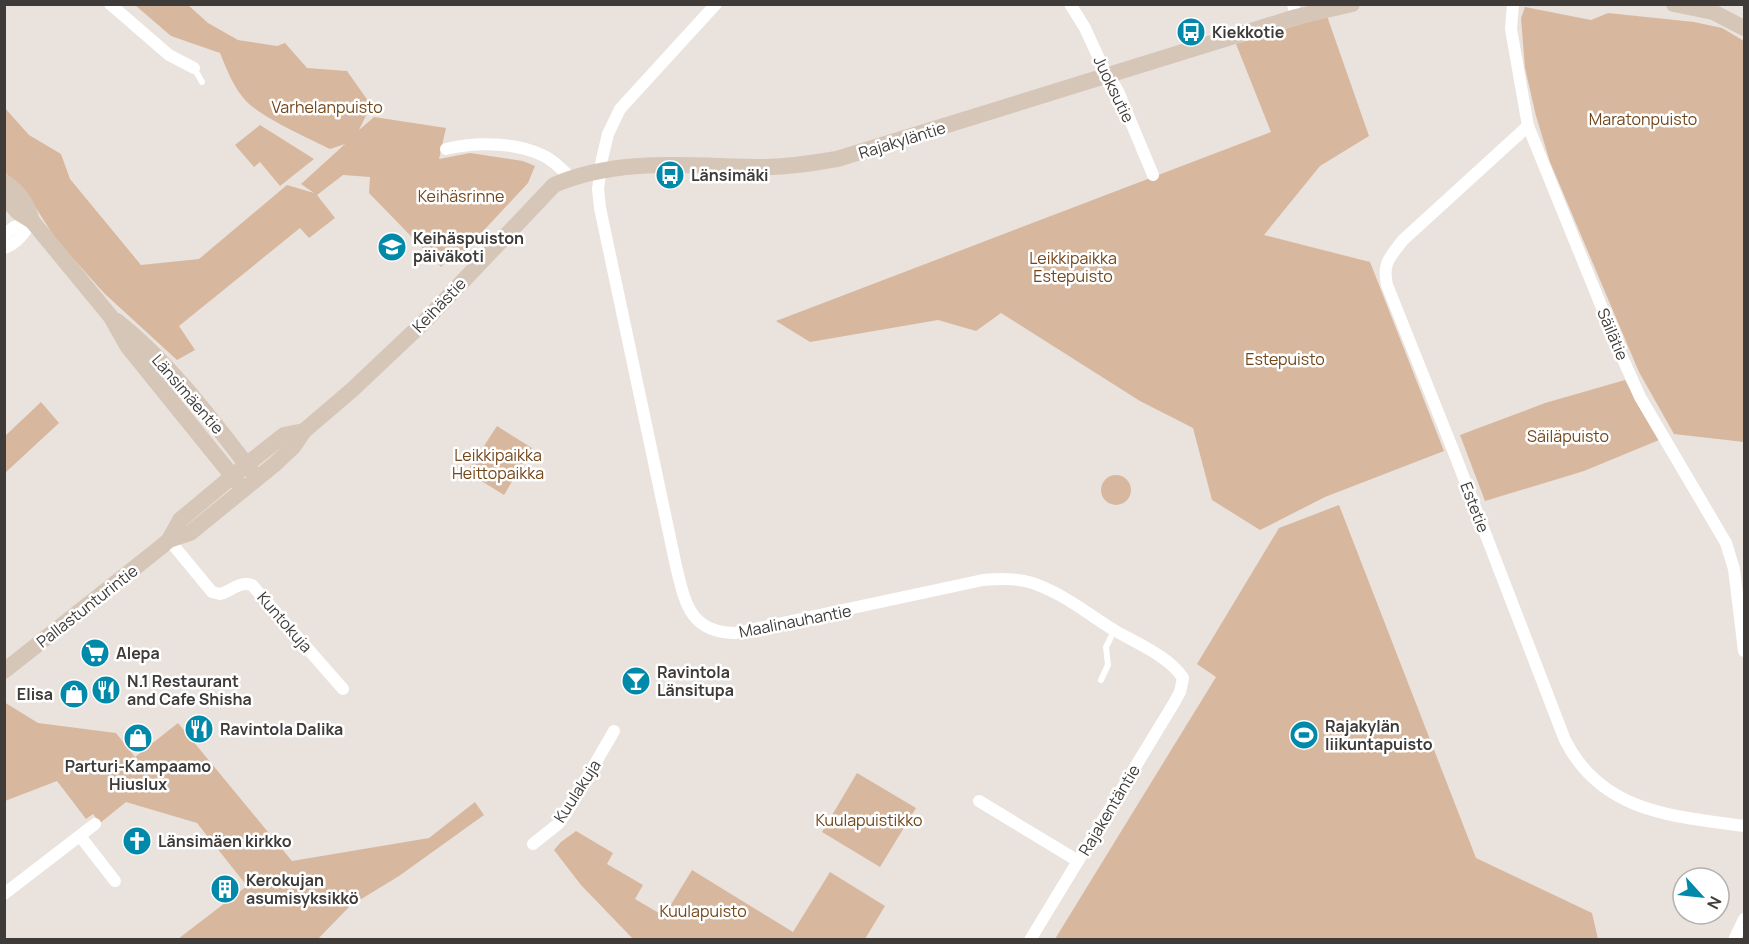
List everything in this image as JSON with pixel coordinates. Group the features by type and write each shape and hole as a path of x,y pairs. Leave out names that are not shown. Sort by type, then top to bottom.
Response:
{"street":[{"path":"110,4 169,55 194,68"},
{"path":"599,171 608,134 620,109 716,4"},
{"name":"Juoksutie","path":"1070,4 1118,91 1153,176"},
{"name":"Rajakyläntie","path":"571,178 628,166 787,166 837,159 1108,75 1294,11 1352,4"},
{"name":"Säilätie","path":"1513,4 1511,28 1528,126 1640,397 1726,543 1734,569 1744,651"},
{"path":"1674,4 1713,12 1744,28"},
{"name":"Estetie","path":"1528,126 1403,240 1389,258 1384,271 1387,285 1565,740 1574,757 1593,778 1636,806 1655,813 1744,826"},
{"path":"446,149 463,145 490,144 524,149 544,156 571,178"},
{"name":"Maalinauhantie","path":"599,171 600,208 676,566 687,606 698,622 712,630 736,633 973,582 1009,579 1039,585 1162,659 1176,669 1183,678"},
{"name":"Keihästie","path":"257,479 294,447 304,431 426,320 543,195 554,185 571,178"},
{"name":"Länsimäentie","path":"4,182 13,188 28,205 32,221"},
{"name":"Länsimäentie","path":"4,196 19,213 32,221 111,316 149,349 194,400 257,479"},
{"path":"4,235 14,226 32,221"},
{"path":"4,248 8,248 21,237 32,221"},
{"name":"Länsimäentie","path":"111,316 128,347 244,491"},
{"name":"Keihästie","path":"246,465 284,435 304,431"},
{"name":"Pallastunturintie","path":"169,540 180,520 246,465"},
{"name":"Pallastunturintie","path":"4,671 169,540 190,533 257,479"},
{"name":"Kuntokuja","path":"169,540 212,592 220,594 245,583 252,585 343,689"},
{"name":"Rajakentäntie","path":"1029,939 1174,703 1180,692 1183,678"},
{"name":"Kuulakuja","path":"533,844 558,824 567,812 614,731"},
{"path":"980,801 1078,861"},
{"path":"4,894 95,824"},
{"path":"80,836 115,881"},
{"path":"1734,939 1744,919"}],"lane":[{"path":"194,68 202,82"},
{"path":"1101,680 1108,665 1106,647 1114,630"}],"green space":[{"path":"135,5 188,5 208,23 238,40 277,46 285,43 307,68 347,71 371,105 359,130 374,117 446,128 439,159 470,153 523,161 535,166 528,183 458,258 454,253 441,267 369,193 370,177 343,175 317,195 335,218 309,238 300,228 179,326 195,350 177,360 105,294 57,241 34,205 5,172 4,107 29,135 61,154 70,179 141,265 199,259 287,185 314,193 301,184 345,144 330,149 264,115 247,102 238,91 220,53 171,36"},
{"name":"Maratonpuisto","path":"1525,7 1591,20 1608,13 1694,22 1722,28 1744,41 1744,442 1674,434 1639,372 1550,162 1525,68 1521,18"},
{"name":"Estepuisto","path":"1327,16 1369,136 1320,166 1264,235 1370,262 1444,451 1325,497 1260,530 1212,500 1193,428 1140,401 1001,313 976,331 938,320 810,342 776,321 1271,132 1236,44"},
{"path":"260,125 314,159 280,186 260,162 254,167 235,145"},
{"name":"Säiläpuisto","path":"1625,380 1659,440 1584,471 1485,501 1460,435 1545,403"},
{"path":"41,402 59,423 5,473 5,436"},
{"name":"Leikkipaikka Heittopaikka","path":"497,426 532,448 504,495 467,472"},
{"path":"1116,475 1126,480 1131,490 1126,500 1116,505 1106,500 1101,490 1106,480"},
{"name":"Rajakylän liikuntapuisto","path":"1339,505 1476,858 1592,913 1598,939 1055,939 1216,677 1197,664 1279,528"},
{"path":"4,702 38,723 116,733 135,757 178,723 292,861 429,838 475,802 484,815 399,876 350,906 318,939 178,939 247,886 197,823 126,802 100,823 93,814 86,819 57,781 5,801"},
{"name":"Kuulapuistikko","path":"857,773 916,808 880,867 822,832"},
{"name":"Kuulapuisto","path":"576,831 613,853 607,864 643,885 635,899 664,916 692,870 793,932 830,872 885,906 865,939 633,939 581,885 554,850"}],"place":[{"name":"Kiekkotie","path":"1191,32"},
{"name":"Länsimäki","path":"670,175"},
{"name":"Keihäspuiston päiväkoti","path":"392,247"},
{"name":"Alepa","path":"95,653"},
{"name":"Ravintola Länsitupa","path":"636,681"},
{"name":"N.1 Restaurant and Cafe Shisha","path":"106,690"},
{"name":"Elisa","path":"74,694"},
{"name":"Ravintola Dalika","path":"199,729"},
{"name":"Rajakylän liikuntapuisto","path":"1304,735"},
{"name":"Parturi-Kampaamo Hiuslux","path":"138,738"},
{"name":"Länsimäen kirkko","path":"137,841"},
{"name":"Kerokujan asumisyksikkö","path":"225,889"}],"park label":[{"name":"Varhelanpuisto","path":"327,107"},
{"name":"Keihäsrinne","path":"461,196"},
{"name":"Leikkipaikka Estepuisto","path":"1073,267"}]}
